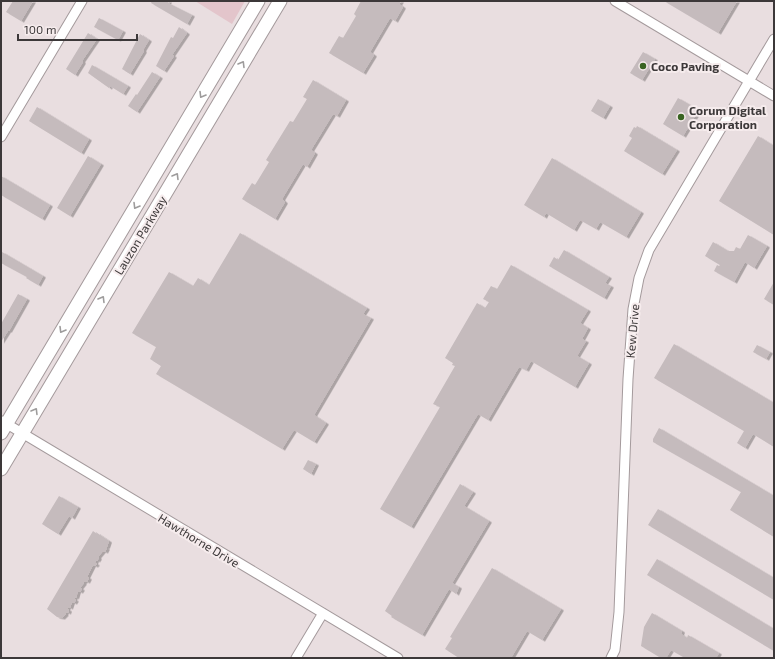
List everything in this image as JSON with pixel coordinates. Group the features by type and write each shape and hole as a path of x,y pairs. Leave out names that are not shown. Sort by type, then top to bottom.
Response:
{"main road":[{"name":"Lauzon Parkway","path":"3,426 258,1"},
{"name":"Lauzon Parkway","path":"1,469 280,1"}],"street":[{"path":"1,137 82,1"},
{"path":"615,1 774,96"},
{"name":"Kew Drive","path":"611,658 615,650 619,612 628,379 633,309 639,278 649,250 774,39"},
{"name":"Hawthorne Drive","path":"3,426 22,434 398,658"},
{"path":"296,658 323,613"}],"shaded area":[{"path":"195,1 245,1 232,24"}],"building":[{"path":"13,1 33,1 21,21 6,12"},
{"path":"152,1 169,1 168,3 192,15 187,24 151,3"},
{"path":"361,1 401,1 399,4 403,7 395,21 390,18 370,52 374,55 363,73 329,53 339,36 343,38 356,16 354,14"},
{"path":"664,1 737,1 718,33"},
{"path":"99,18 123,31 118,40 94,27"},
{"path":"179,27 187,33 172,55 174,56 164,71 156,66 171,37 173,38"},
{"path":"88,33 97,39 82,61 83,62 75,75 66,69"},
{"path":"140,34 149,40 130,74 122,69"},
{"name":"Coco Paving","path":"643,52 655,59 642,80 630,73"},
{"path":"92,65 128,86 123,94 110,86 109,88 88,73"},
{"path":"152,72 160,77 137,112 128,106"},
{"path":"313,80 346,100 337,116 333,114 311,150 315,153 307,167 303,164 282,199 285,202 275,219 242,199 252,183 255,185 269,162 266,160 290,121 293,122 307,99 303,97"},
{"name":"Corum Digital Corporation","path":"678,98 699,110 683,136 663,124"},
{"path":"598,99 610,106 603,118 591,111"},
{"path":"37,107 89,139 81,153 29,121"},
{"path":"637,126 677,150 662,174 624,151 632,138 629,136 634,127 636,128"},
{"path":"758,136 774,146 774,235 719,201"},
{"path":"88,156 101,164 70,216 57,208"},
{"path":"552,158 641,212 626,237 600,222 596,229 580,220 574,230 546,213 544,217 524,205"},
{"path":"1,176 50,205 42,219 1,195"},
{"path":"240,233 367,308 363,314 371,318 314,415 326,423 314,442 294,430 282,449 156,374 161,366 150,359 156,347 132,333 169,272 193,286 198,278 209,285"},
{"path":"748,235 767,246 754,268 745,262 734,282 714,271 717,265 720,265 705,256 713,242 728,251 734,251 736,247 740,249"},
{"path":"564,250 609,277 605,283 611,286 604,298 549,266 554,257 558,260"},
{"path":"2,252 43,276 38,285 26,278 27,277 1,263"},
{"path":"511,265 588,310 580,323 588,328 582,339 586,341 577,356 589,363 575,387 531,361 526,370 519,367 488,420 478,414 411,527 380,509 440,407 433,404 455,366 445,358 477,303 485,308 489,302 483,299 491,286 497,289"},
{"path":"774,282 774,305 764,299"},
{"path":"18,294 27,299 1,342 1,324"},
{"path":"674,344 774,403 774,447 753,434 745,448 737,443 744,431 654,378"},
{"path":"757,345 770,352 766,359 753,352"},
{"path":"659,428 774,496 774,537 730,510 741,492 653,442"},
{"path":"308,460 316,464 311,474 303,469"},
{"path":"460,484 473,492 464,506 489,521 452,583 459,587 456,594 449,589 422,635 391,617 392,616 385,611"},
{"path":"59,496 78,507 72,518 69,516 58,534 42,524"},
{"path":"658,509 774,578 774,600 648,525"},
{"path":"93,531 109,541 107,547 105,547 107,548 105,552 103,551 98,557 99,558 97,561 96,560 95,563 97,564 95,566 93,565 87,577 89,578 87,582 85,581 83,583 80,588 82,589 80,592 78,591 76,598 75,597 74,599 76,600 74,603 72,602 70,608 68,607 68,613 66,612 62,618 57,617 47,609"},
{"path":"657,559 774,629 774,651 647,575"},
{"path":"492,568 561,609 542,640 527,631 511,658 459,658 445,649 452,638 450,637"},
{"path":"652,613 682,631 681,634 687,638 688,635 719,653 716,658 685,658 671,650 666,658 661,658 641,646 644,627"}],"place":[{"name":"Coco Paving","path":"643,66"},
{"name":"Corum Digital Corporation","path":"681,117"}]}
